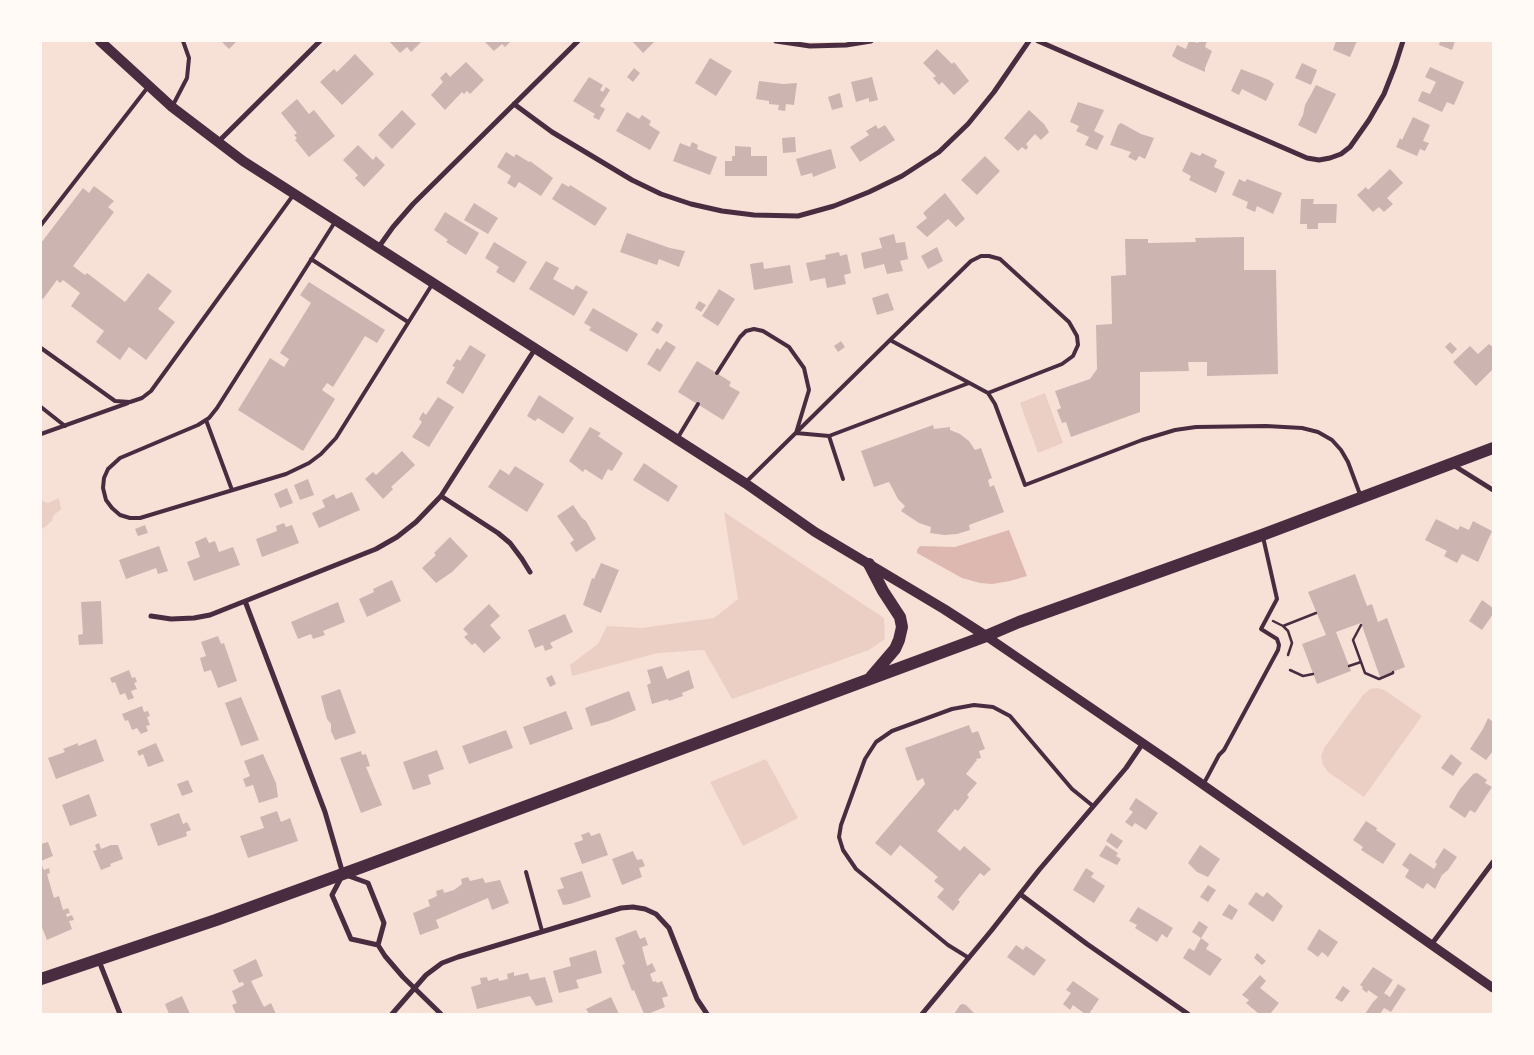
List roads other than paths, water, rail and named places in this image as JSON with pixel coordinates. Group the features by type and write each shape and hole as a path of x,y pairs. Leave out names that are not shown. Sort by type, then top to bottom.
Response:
{"main road":[{"path":"100,41 172,108 217,143 746,483 815,532 986,636"},
{"path":"41,979 216,920 343,874 1493,448"},
{"path":"869,679 894,650 902,627 900,617 883,591 870,564"}],"street":[{"path":"217,143 320,41"},
{"path":"378,248 413,204 578,41"},
{"path":"776,41 810,46 846,45 872,41"},
{"path":"514,104 552,132 632,180 661,194 691,204 722,211 754,216 798,216 834,206 869,192 902,176 939,152 968,124 994,92 1029,41"},
{"path":"1038,41 1307,158 1319,160 1341,154 1355,140 1384,94 1403,41"},
{"path":"151,616 171,619 210,615 376,548 397,537 416,522 441,496 535,349"},
{"path":"1451,464 1493,490"},
{"path":"441,496 498,533 510,543 530,572"},
{"path":"245,601 325,812 343,874 332,895 351,939 378,945 385,956 441,1014"},
{"path":"986,636 1143,743 1493,988"},
{"path":"922,1014 1126,768 1143,743"},
{"path":"1431,945 1493,862"},
{"path":"343,874 368,883 384,923 378,945"},
{"path":"1020,894 1087,944 1188,1014"},
{"path":"392,1014 426,975 442,964 458,957 621,908 633,907 645,909 656,914 669,928 697,999 707,1014"},
{"path":"98,959 120,1014"},
{"path":"697,1014 702,1009"}],"lane":[{"path":"172,108 188,78 189,58 183,41"},
{"path":"41,225 148,87"},
{"path":"41,434 142,398 151,391 294,194"},
{"path":"336,220 217,408 206,420 198,425 115,461 108,469 104,478 103,488 106,500 112,508 130,518 140,518 296,470 321,454 336,438 433,283"},
{"path":"746,483 971,261 982,256 1000,259 1069,322 1077,336 1078,345 1072,356 1062,364 988,393"},
{"path":"311,259 408,322"},
{"path":"717,373 740,337 746,331 754,329 763,332 789,347 804,368 809,390 796,433"},
{"path":"890,340 988,393 995,404 1025,485 1142,440 1174,430 1196,427 1266,426 1302,428 1318,432 1332,440 1348,462 1362,498"},
{"path":"41,348 115,401 130,402"},
{"path":"796,433 829,436 968,383"},
{"path":"677,439 698,404"},
{"path":"41,408 65,426"},
{"path":"206,420 232,490"},
{"path":"829,436 843,479"},
{"path":"1203,785 1278,650 1279,644 1277,639 1261,629 1277,599 1262,535"},
{"path":"969,958 948,945 856,869 843,850 839,837 841,825 865,759 876,742 892,731 952,709 974,705 994,707 1010,716 1072,789 1093,806"},
{"path":"526,872 542,932"}]}
